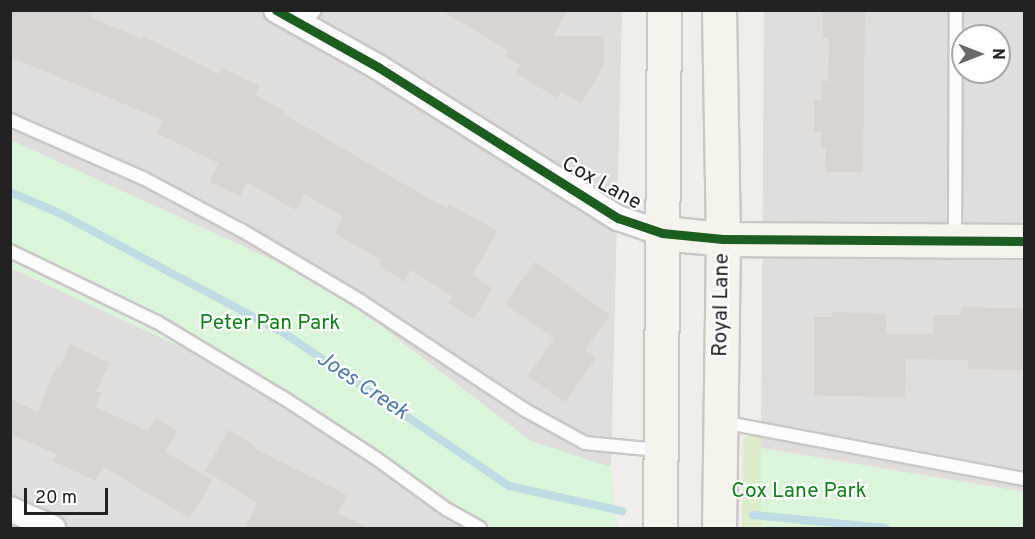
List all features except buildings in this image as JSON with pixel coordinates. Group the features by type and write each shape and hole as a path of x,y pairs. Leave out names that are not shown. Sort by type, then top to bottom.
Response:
{"main road":[{"path":"660,528 664,10"},
{"name":"Royal Lane","path":"719,528 723,239 720,10"},
{"name":"Cox Lane","path":"662,233 723,239 1024,241"}],"street":[{"name":"Cox Lane","path":"276,10 309,17 378,67 618,218 662,233"},
{"path":"10,509 53,528"}],"lane":[{"path":"955,240 956,10"},
{"path":"10,120 143,178 241,230 359,300 525,410 585,442 660,450"},
{"path":"10,251 157,322 282,397 377,459 446,509 480,528"},
{"path":"721,422 1024,479"}],"shaded area":[{"path":"10,11 622,11 611,467 617,528 11,528"},
{"path":"764,11 1024,11 1024,492 761,448"}],"green space":[{"name":"Peter Pan Park","path":"11,140 328,285 531,441 611,467 617,528 485,528 284,395 11,268"},
{"path":"752,434 761,434 761,528 742,528 743,439"},
{"name":"Cox Lane Park","path":"761,448 1024,492 1024,528 761,528"}],"waterway":[{"name":"Joes Creek","path":"10,192 57,212 284,333 509,486 622,511"},
{"name":"Joes Creek","path":"753,515 885,528"}],"cycle path":[{"path":"276,10 378,67 618,218 662,233 723,239 1024,241"}]}
